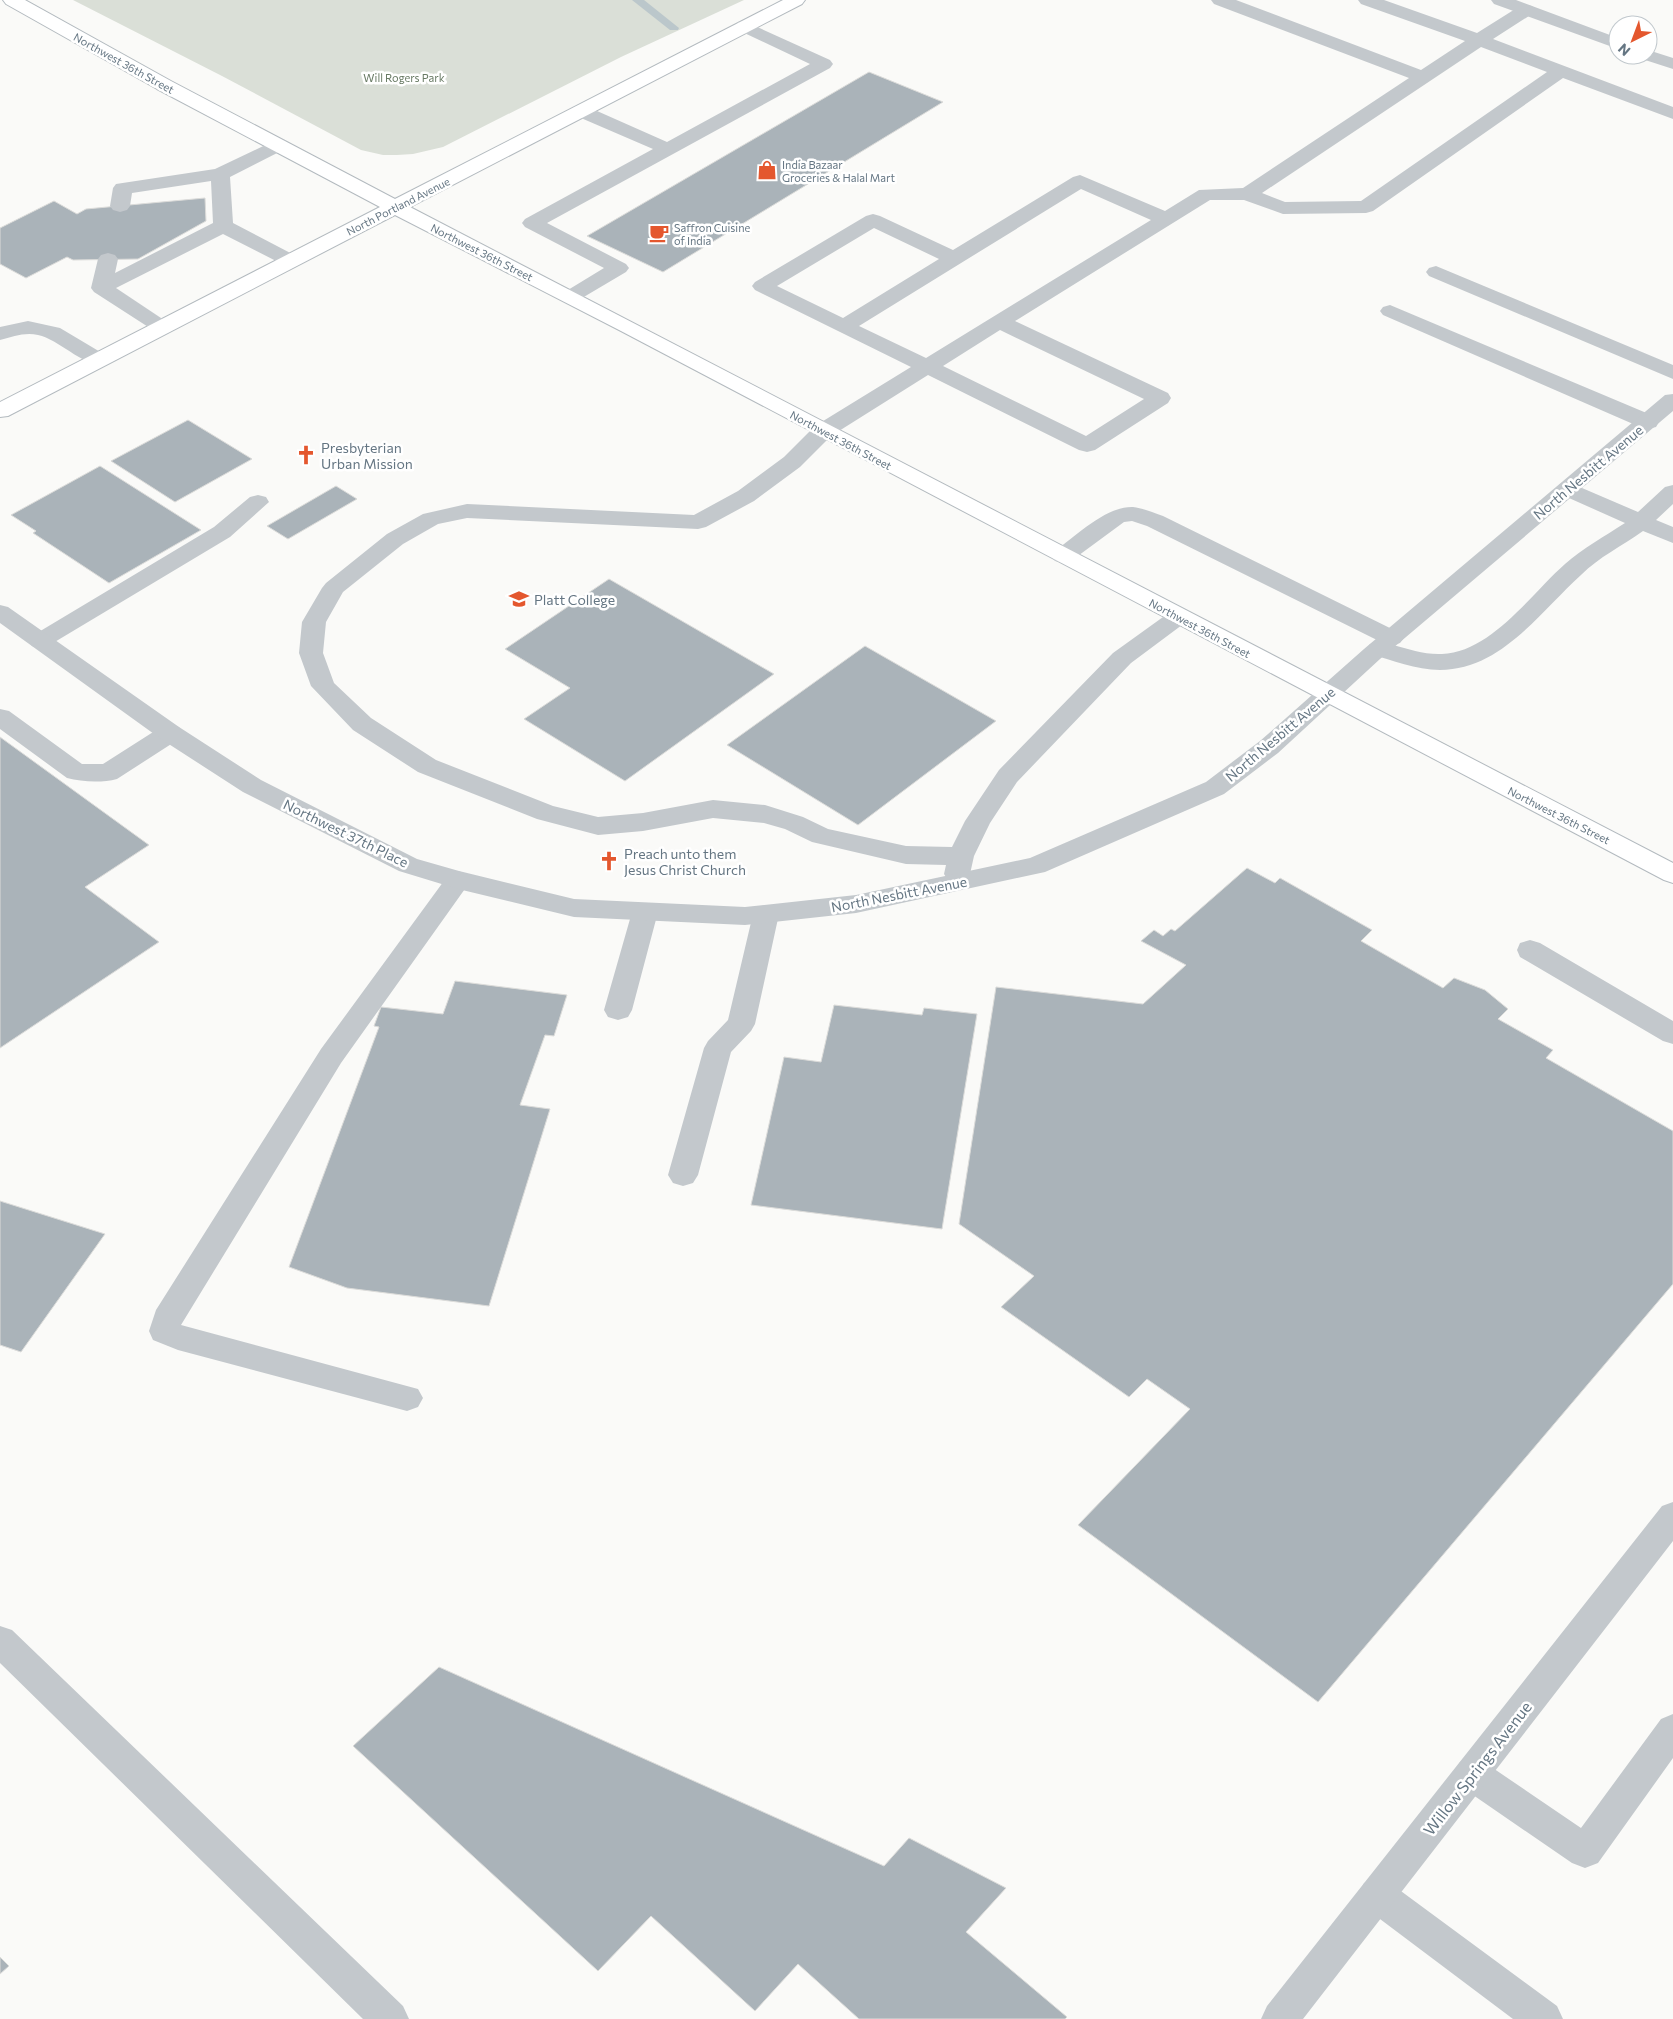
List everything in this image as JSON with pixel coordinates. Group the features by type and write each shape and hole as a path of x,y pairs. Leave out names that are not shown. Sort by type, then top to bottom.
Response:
{"main road":[{"name":"Northwest 36th Street","path":"12,0 395,207 1673,874"},
{"name":"North Portland Avenue","path":"0,411 796,0"}],"street":[{"path":"1220,0 1423,77"},
{"path":"1367,0 1673,113"},
{"path":"1500,0 1608,40"},
{"path":"1247,194 1526,10"},
{"path":"570,298 619,268 532,223 824,64 744,26"},
{"path":"1658,58 1673,64"},
{"path":"962,856 906,855 822,836 794,823 765,814 713,809 643,822 598,826 546,813 427,766 362,724 323,686 311,653 314,622 334,588 395,539 431,519 467,511 698,522 746,496 777,474 823,431 1206,194 1247,194 1283,208 1366,207 1561,71"},
{"path":"581,111 668,149"},
{"path":"120,206 123,188 168,192 220,174 278,145"},
{"path":"220,174 223,226"},
{"path":"844,326 1080,182 1166,219"},
{"path":"954,258 873,220 762,286 1086,445 1160,398 999,322"},
{"path":"101,288 155,255 223,226"},
{"path":"223,226 291,261"},
{"path":"101,288 108,260"},
{"path":"1436,272 1673,373"},
{"path":"101,288 163,328"},
{"path":"1390,312 1648,422"},
{"path":"0,334 13,328 38,327 62,337 100,360"},
{"name":"North Nesbitt Avenue","path":"756,915 856,904 1036,866 1215,788 1269,747 1385,644 1673,400"},
{"path":"1568,489 1673,536"},
{"path":"1063,556 1118,516 1133,514 1155,521 1385,644 1427,661 1444,662 1469,656 1497,641 1574,568 1641,522 1673,492"},
{"path":"40,641 222,532 258,502"},
{"name":"Northwest 37th Place","path":"0,612 170,733 252,786 408,865 458,880 574,908 756,915"},
{"path":"955,883 962,856 978,821 1008,776 1122,658 1178,617"},
{"path":"0,717 76,772 108,773 170,733"},
{"path":"407,1398 178,1337 164,1331 167,1320 331,1056 458,880"},
{"path":"618,1010 645,912"},
{"path":"682,1174 718,1048 741,1024 756,915"},
{"path":"1530,950 1673,1034"},
{"name":"Willow Springs Avenue","path":"1280,2019 1673,1516"},
{"path":"0,1641 390,2019"},
{"path":"1472,1774 1584,1851 1673,1730"},
{"path":"1377,1895 1544,2019"}],"green space":[{"name":"Will Rogers Park","path":"73,0 744,0 621,57 443,147 413,154 383,155 361,150"}],"building":[{"path":"869,72 943,102 663,272 587,236"},
{"path":"205,198 206,221 138,259 73,260 67,257 26,278 0,264 0,228 54,201 77,214 86,209"},
{"path":"188,420 252,459 175,502 111,461"},
{"path":"100,466 201,530 109,583 33,533 36,531 11,515"},
{"path":"336,486 357,499 288,539 267,526"},
{"path":"609,579 774,674 625,781 524,719 570,688 505,649"},
{"path":"865,646 996,721 858,825 727,745"},
{"path":"0,737 149,845 85,887 159,942 0,1048"},
{"path":"1247,868 1275,883 1280,878 1372,930 1361,941 1443,988 1454,978 1485,990 1508,1009 1498,1019 1553,1050 1546,1058 1673,1131 1673,1284 1318,1702 1078,1525 1190,1409 1147,1379 1129,1397 1001,1307 1034,1276 959,1224 996,987 1143,1004 1186,965 1141,941 1154,930 1163,936 1171,929 1175,931"},
{"path":"455,981 567,995 554,1036 545,1035 520,1105 550,1109 489,1306 347,1288 289,1267 379,1027 374,1026 381,1007 443,1014"},
{"path":"834,1005 922,1015 924,1008 977,1014 942,1229 751,1205 784,1057 821,1062"},
{"path":"0,1201 105,1234 21,1352 0,1345"},
{"path":"439,1667 884,1866 909,1838 1006,1888 966,1932 1067,2017 1065,2019 859,2019 798,1964 755,2011 651,1916 598,1971 353,1746"},
{"path":"0,1957 9,1966 0,1974"}],"waterway":[{"path":"637,0 674,28"}],"place":[{"name":"India Bazaar Groceries & Halal Mart","path":"767,170"},
{"name":"Saffron Cuisine of India","path":"659,233"},
{"name":"Presbyterian Urban Mission","path":"306,455"},
{"name":"Platt College","path":"519,599"},
{"name":"Preach unto them Jesus Christ Church","path":"609,861"}]}
